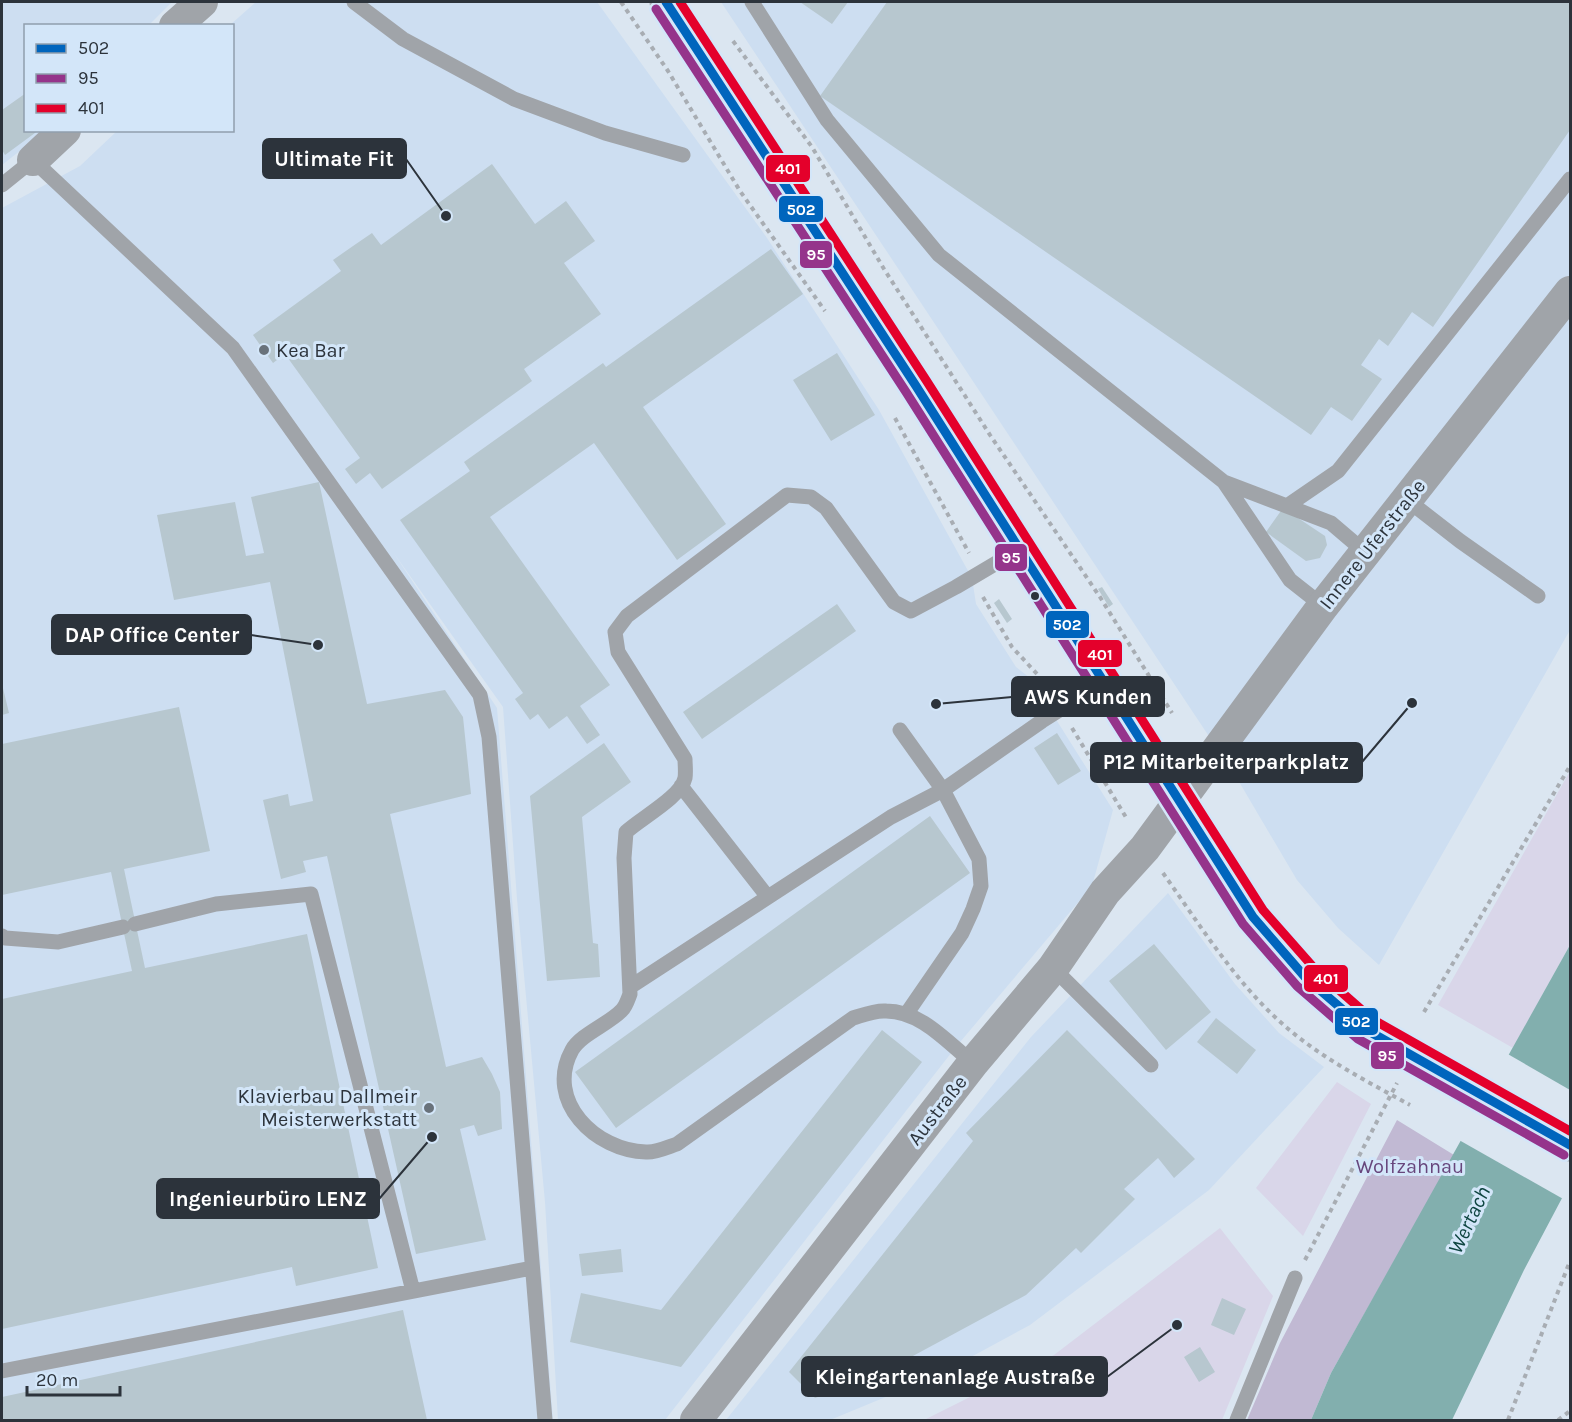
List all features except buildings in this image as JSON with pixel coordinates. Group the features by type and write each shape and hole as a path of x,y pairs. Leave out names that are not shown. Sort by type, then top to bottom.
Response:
{"main road":[{"path":"666,2 1020,549 1253,917 1305,977 1365,1029 1570,1145"}],"street":[{"path":"177,24 202,2"},
{"path":"33,160 63,132"},
{"name":"Innere Uferstraße","path":"1178,800 1323,606 1570,292"},
{"name":"Austraße","path":"696,1420 973,1063 1053,968 1105,892 1144,848 1178,800"}],"lane":[{"path":"354,2 404,39 514,99 605,133 683,155"},
{"path":"752,2 827,120 939,255 1224,482 1290,580 1323,606"},
{"path":"2,185 33,160 233,348 480,695 489,737 545,1420"},
{"path":"1287,506 1338,471 1570,179"},
{"path":"1224,482 1331,523 1365,552"},
{"path":"973,1063 922,1021 907,1013 883,1010 853,1018 677,1144 647,1153 612,1145 587,1129 570,1107 563,1080 573,1047 623,1010 630,994 624,858 626,832 640,819 676,794 685,778 685,759 618,652 615,632 627,616 787,495 811,497 826,508 894,602 911,610 1020,549"},
{"path":"1407,499 1460,541 1538,596"},
{"path":"630,987 891,817 943,790 1104,682"},
{"path":"900,730 943,790 979,859 981,886 974,909 962,933 907,1013"},
{"path":"681,786 767,896"},
{"path":"2,936 58,942 216,904 311,894 413,1291"},
{"path":"1053,968 1151,1065"},
{"path":"2,1371 532,1268"},
{"path":"1237,1420 1295,1278"}],"path":[{"path":"621,2 669,71 740,191 826,312"},
{"path":"731,38 812,147 884,269 990,435 1100,597 1173,713"},
{"path":"893,414 958,531 979,573 986,604 1012,647 1038,675 1061,709 1144,848 1238,976 1286,1027 1338,1065 1410,1106"},
{"path":"1424,1012 1570,766"},
{"path":"1295,1278 1390,1095 1422,1062"},
{"path":"1508,1420 1570,1261"},
{"path":"1558,1420 1570,1411"}],"shaded area":[{"path":"2,2 172,2 150,24 24,24 24,132 44,132 2,165"},
{"path":"256,2 597,2 767,238 879,410 972,578 976,604 1016,667 1030,678 1113,810 1092,886 955,1048 665,1420 558,1420 545,1202 517,899 503,707 393,552 497,708 553,1420 2,1420 2,208 80,166 116,132 234,132 234,24 231,24"},
{"path":"721,2 1570,2 1570,630 1379,965 1338,928 1297,880 1238,780"},
{"path":"1570,771 1570,945 1513,1048 1438,1005"},
{"path":"1168,893 1235,984 1279,1033 1324,1067 1209,1190 1030,1325 934,1377 830,1420 726,1420 1031,1037"},
{"path":"1337,1082 1371,1104 1303,1236 1256,1188"},
{"path":"1220,1228 1273,1296 1222,1420 924,1420 1054,1355"}],"green space":[{"name":"Wolfzahnau","path":"1397,1120 1454,1155 1331,1373 1311,1420 1247,1420 1280,1343"}],"water":[{"name":"Wertach","path":"1570,945 1570,1183 1524,1270 1452,1420 1311,1420 1331,1373"}],"pier":[{"path":"1506,1053 1570,1090 1570,1190 1565,1200 1459,1140"}],"transit line":[{"name":"502","path":"666,2 916,386 1253,917 1305,977 1365,1029 1570,1145"},
{"name":"401","path":"680,2 926,380 1263,910 1314,968 1372,1019 1570,1131"},
{"name":"95","path":"656,9 906,392 1243,924 1297,986 1358,1039 1564,1155"}],"place":[{"name":"Ultimate Fit","path":"446,216"},
{"name":"Kea Bar","path":"264,350"},
{"name":"DAP Office Center","path":"318,645"},
{"name":"P12 Mitarbeiterparkplatz","path":"1412,703"},
{"name":"AWS Kunden","path":"936,704"},
{"name":"Klavierbau Dallmeir Meisterwerkstatt","path":"429,1108"},
{"name":"Ingenieurbüro LENZ","path":"432,1137"},
{"name":"Kleingartenanlage Austraße","path":"1177,1325"}]}
